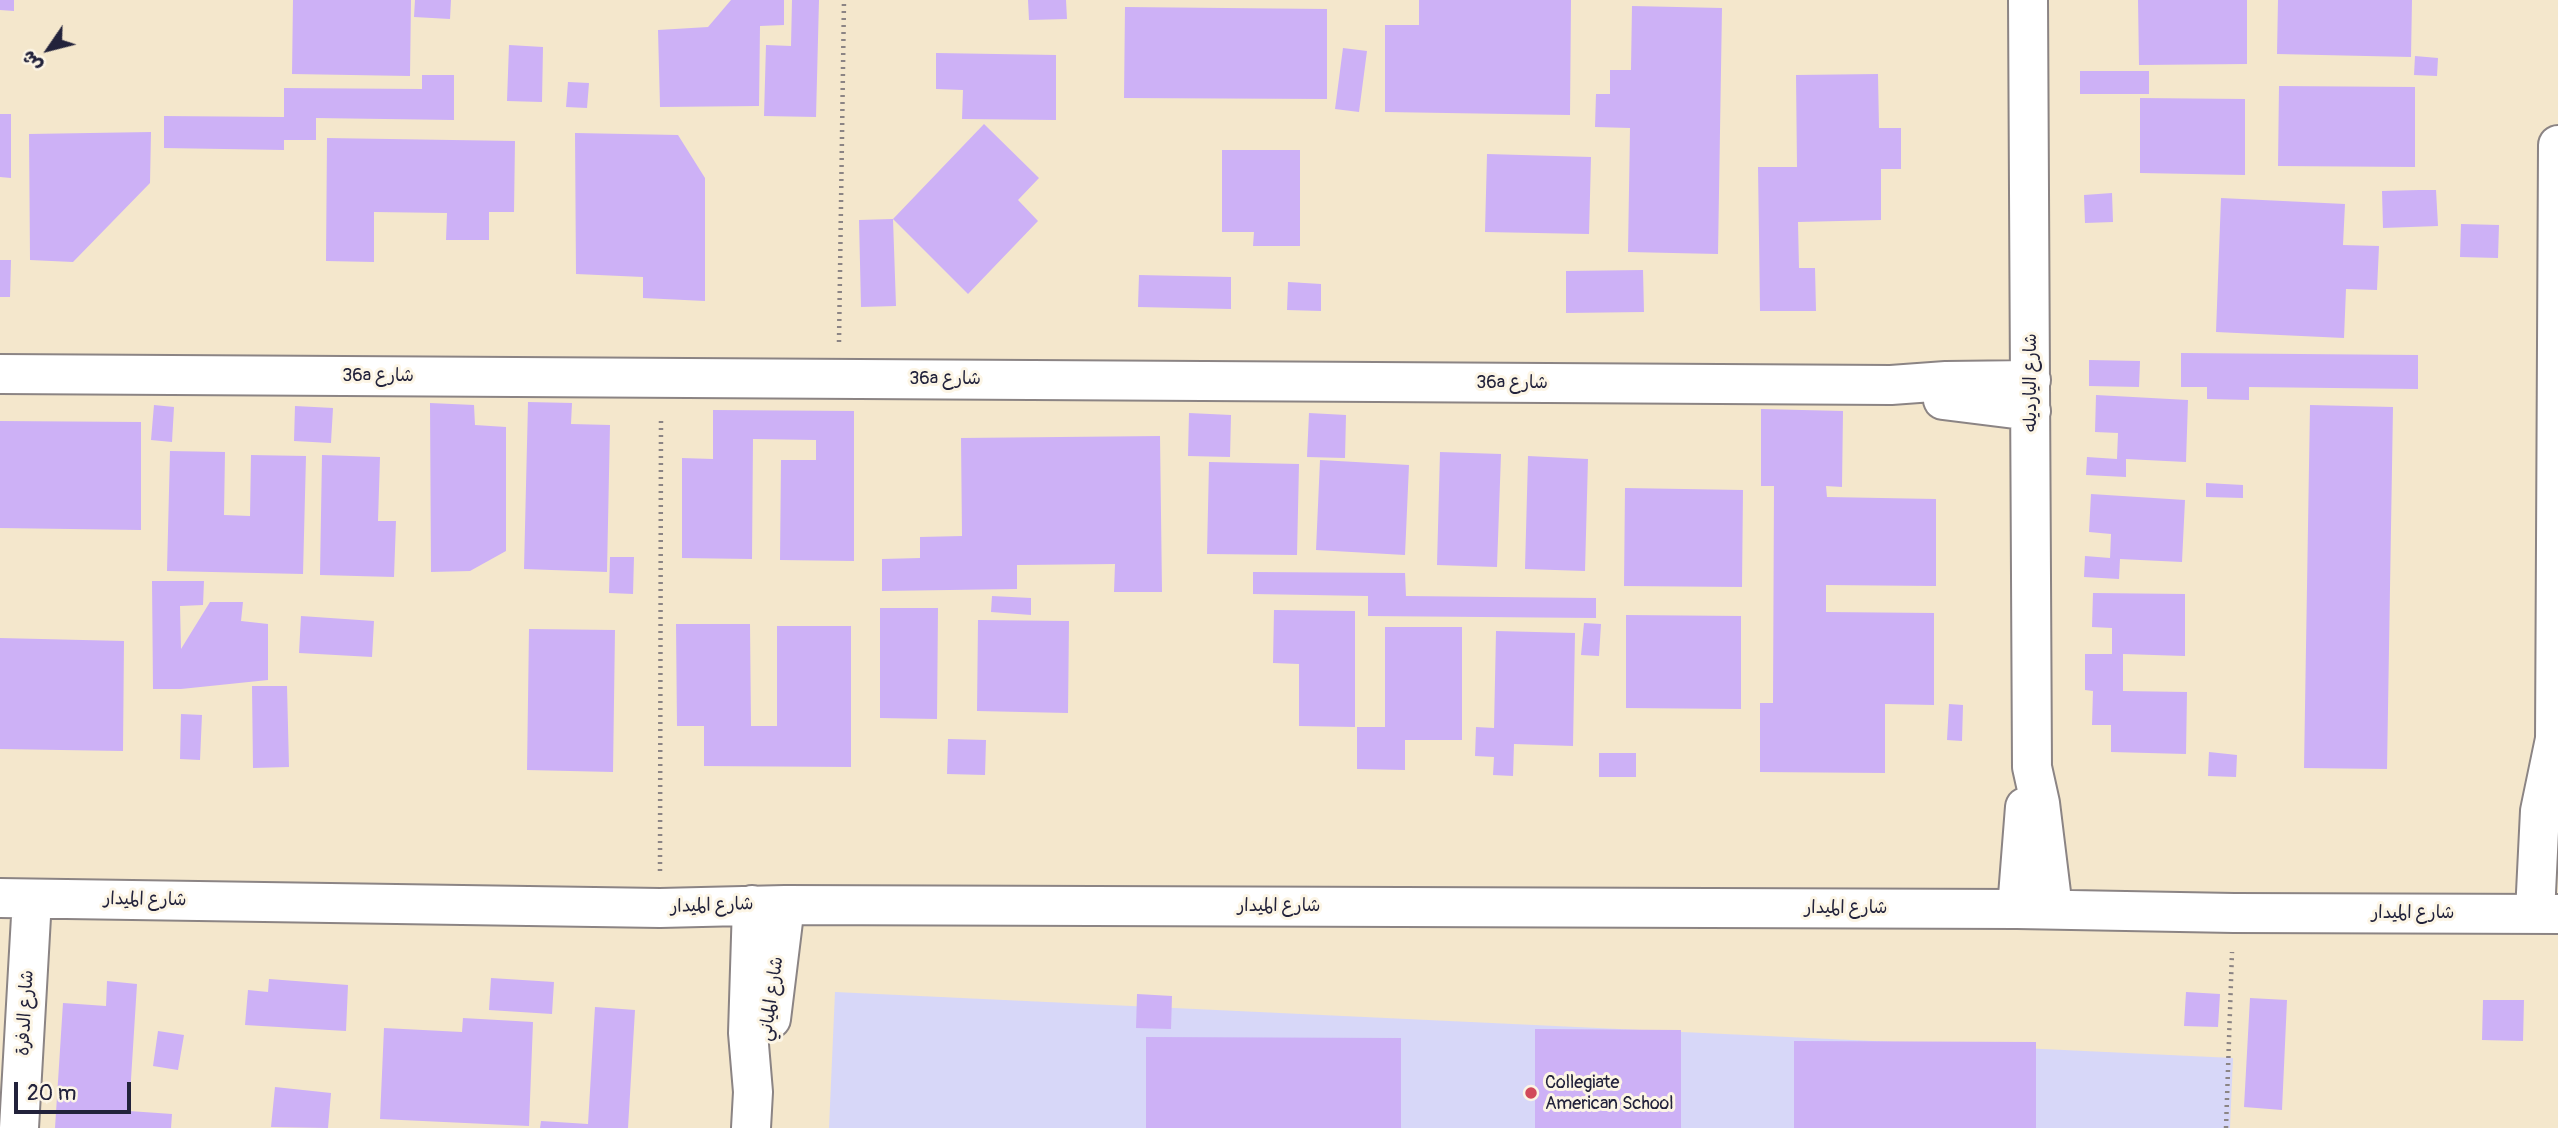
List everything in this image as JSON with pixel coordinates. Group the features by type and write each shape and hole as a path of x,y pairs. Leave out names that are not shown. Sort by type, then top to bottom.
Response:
{"street":[{"name":"شارع اليارديله","path":"2028,0 2032,767 2023,821 2035,909"},
{"path":"2547,914 2540,811 2546,775 2556,748 2558,145"},
{"name":"36a شارع","path":"0,374 1891,385 1947,381 2031,396"},
{"name":"شارع الميدار","path":"16,898 660,908 769,905 2035,909 2547,914"},
{"name":"شارع الدفرة","path":"16,898 19,1128"},
{"name":"شارع المياني","path":"752,1110 748,1040 769,905"}],"path":[{"path":"839,379 844,0"},
{"path":"660,908 661,378"},
{"path":"2226,1128 2234,913"}],"shaded area":[{"name":"Collegiate American School","path":"835,992 2233,1058 2230,1128 829,1128"}],"building":[{"path":"0,0 14,0 14,11 0,10"},
{"path":"293,0 411,0 410,76 292,74"},
{"path":"415,0 451,0 450,19 414,17"},
{"path":"731,0 784,0 784,25 760,26 759,106 660,107 658,30 708,27"},
{"path":"792,0 819,0 816,117 764,116 766,45 791,46"},
{"path":"1028,0 1066,0 1067,19 1029,20"},
{"path":"1419,0 1571,0 1570,115 1385,112 1385,25 1419,25"},
{"path":"2138,0 2247,0 2247,64 2139,65"},
{"path":"2278,0 2412,0 2411,57 2277,54"},
{"path":"1632,6 1722,8 1718,254 1628,252 1630,128 1595,127 1596,94 1610,94 1610,70 1631,70"},
{"path":"1125,7 1327,9 1327,99 1124,98"},
{"path":"509,45 543,47 542,102 507,101"},
{"path":"1343,48 1367,51 1359,112 1335,109"},
{"path":"936,53 1056,55 1056,120 962,119 963,90 936,89"},
{"path":"2415,56 2438,58 2437,76 2414,75"},
{"path":"2080,71 2149,71 2149,94 2080,94"},
{"path":"1878,74 1879,128 1901,128 1901,169 1881,169 1881,220 1798,222 1799,268 1815,268 1816,311 1760,311 1758,167 1797,167 1796,75"},
{"path":"422,75 454,75 454,120 316,118 316,140 284,140 284,150 164,148 164,116 284,117 284,88 422,89"},
{"path":"568,82 589,83 587,108 566,107"},
{"path":"2279,86 2415,87 2415,167 2278,166"},
{"path":"2140,98 2245,99 2245,175 2140,173"},
{"path":"0,114 11,114 11,178 0,177"},
{"path":"984,124 1039,178 1018,200 1038,221 968,294 893,219"},
{"path":"151,132 150,183 73,262 30,260 29,134"},
{"path":"575,133 678,135 705,178 705,301 643,298 643,277 576,274"},
{"path":"327,138 515,141 514,212 489,212 489,240 446,240 447,213 374,212 374,262 326,261"},
{"path":"1222,150 1300,150 1300,246 1253,246 1254,232 1222,232"},
{"path":"1487,154 1591,157 1589,234 1485,232"},
{"path":"2436,190 2438,226 2383,228 2382,191"},
{"path":"2112,193 2113,222 2085,223 2084,195"},
{"path":"2221,198 2345,204 2343,245 2379,246 2377,290 2346,289 2344,338 2216,332"},
{"path":"893,219 896,306 861,307 859,220"},
{"path":"2461,224 2499,225 2498,258 2460,257"},
{"path":"0,260 11,260 10,297 0,297"},
{"path":"1643,270 1644,312 1566,313 1566,271"},
{"path":"1139,275 1231,277 1231,309 1138,307"},
{"path":"1288,282 1321,284 1321,311 1287,310"},
{"path":"2181,353 2418,355 2418,389 2249,387 2249,400 2207,399 2207,387 2181,387"},
{"path":"2089,360 2140,361 2139,387 2089,386"},
{"path":"2096,395 2188,400 2186,462 2126,459 2126,477 2086,475 2087,457 2117,459 2118,433 2095,432"},
{"path":"528,402 572,403 571,424 610,425 607,572 524,569"},
{"path":"430,403 474,405 475,425 506,427 506,551 470,571 431,572"},
{"path":"154,405 174,407 172,442 151,440"},
{"path":"2310,405 2393,407 2387,769 2304,768"},
{"path":"295,406 333,408 331,443 294,441"},
{"path":"1761,409 1843,411 1842,487 1826,486 1827,497 1936,499 1936,586 1826,585 1826,612 1934,613 1934,705 1885,704 1885,773 1760,772 1760,703 1773,703 1774,486 1761,486"},
{"path":"713,410 854,411 854,561 780,560 781,460 816,460 816,440 753,439 752,559 682,558 682,458 713,459"},
{"path":"1189,413 1231,415 1230,457 1188,456"},
{"path":"1309,413 1346,415 1345,458 1307,457"},
{"path":"0,421 141,422 141,530 0,528"},
{"path":"1160,436 1162,592 1114,592 1115,564 1017,565 1017,589 882,591 882,559 920,558 920,537 962,536 961,438"},
{"path":"170,451 225,452 224,515 250,516 251,455 306,456 303,574 167,571"},
{"path":"1440,452 1501,454 1497,567 1437,565"},
{"path":"322,455 380,457 378,521 396,521 394,577 320,575"},
{"path":"1528,456 1588,459 1585,571 1525,569"},
{"path":"1320,460 1409,465 1405,555 1316,550"},
{"path":"1209,462 1299,464 1297,555 1207,554"},
{"path":"2206,483 2243,485 2243,498 2206,497"},
{"path":"1625,488 1743,490 1742,587 1624,586"},
{"path":"2091,494 2185,500 2182,562 2120,559 2119,579 2084,577 2085,556 2110,558 2111,534 2089,532"},
{"path":"610,557 634,557 633,594 609,593"},
{"path":"1253,572 1405,573 1406,596 1596,598 1596,618 1368,616 1368,596 1253,594"},
{"path":"152,581 204,581 203,605 180,606 181,649 210,602 243,602 241,621 268,624 268,680 181,689 153,689"},
{"path":"2093,593 2185,594 2185,656 2123,654 2123,691 2187,692 2186,754 2111,752 2111,725 2092,725 2093,691 2085,690 2085,654 2112,654 2112,628 2092,627"},
{"path":"992,596 1031,598 1031,615 991,612"},
{"path":"880,608 938,608 937,719 880,718"},
{"path":"1274,610 1355,611 1355,727 1299,726 1299,664 1273,663"},
{"path":"1626,615 1741,616 1741,709 1626,708"},
{"path":"301,616 374,621 372,657 299,653"},
{"path":"978,620 1069,621 1068,713 977,711"},
{"path":"1584,623 1601,624 1599,656 1581,655"},
{"path":"676,624 750,624 751,726 777,726 777,626 851,626 851,767 704,766 704,726 677,726"},
{"path":"1385,627 1462,627 1462,740 1405,740 1405,770 1357,769 1357,727 1385,727"},
{"path":"529,629 615,630 613,772 527,770"},
{"path":"1496,631 1575,633 1573,746 1514,744 1513,776 1493,775 1494,757 1475,756 1476,727 1494,728"},
{"path":"0,638 124,641 123,751 0,749"},
{"path":"252,686 287,686 289,767 253,768"},
{"path":"1949,704 1963,705 1962,741 1947,740"},
{"path":"181,714 202,715 200,760 180,759"},
{"path":"948,739 986,740 985,775 947,774"},
{"path":"2209,752 2237,755 2236,777 2208,776"},
{"path":"1599,753 1636,753 1636,777 1599,777"},
{"path":"491,978 554,982 552,1014 489,1010"},
{"path":"269,979 348,985 346,1031 245,1025 248,990 268,992"},
{"path":"107,981 137,984 129,1111 172,1114 171,1128 55,1128 63,1003 106,1006"},
{"path":"2186,992 2220,994 2218,1027 2184,1026"},
{"path":"1137,994 1172,996 1171,1029 1136,1028"},
{"path":"2250,998 2287,1000 2282,1110 2244,1107"},
{"path":"2483,1000 2524,1000 2523,1041 2482,1040"},
{"path":"595,1007 635,1010 628,1128 540,1128 541,1121 588,1124"},
{"path":"463,1018 533,1022 529,1126 380,1119 384,1028 462,1032"},
{"path":"1535,1029 1681,1030 1681,1128 1535,1128"},
{"path":"158,1031 184,1035 178,1070 153,1066"},
{"path":"1146,1037 1401,1038 1401,1128 1146,1128"},
{"path":"1794,1041 2036,1042 2036,1128 1794,1128"},
{"path":"275,1087 331,1093 328,1128 271,1127"}],"place":[{"name":"Collegiate American School","path":"1531,1093"}]}
